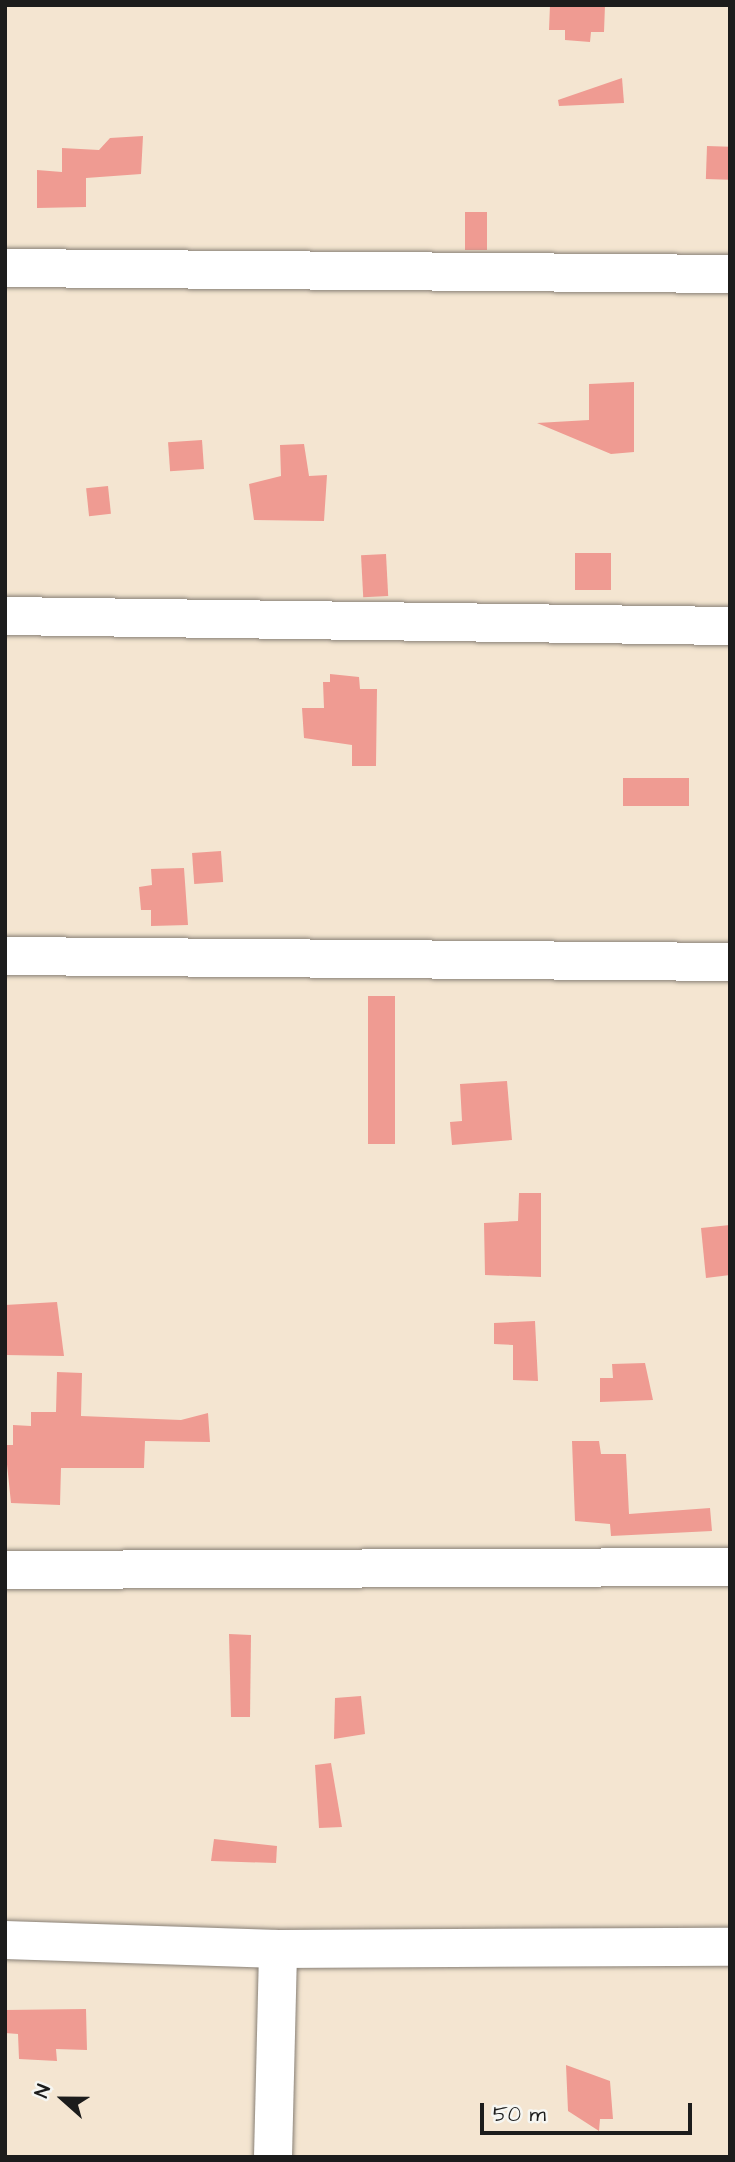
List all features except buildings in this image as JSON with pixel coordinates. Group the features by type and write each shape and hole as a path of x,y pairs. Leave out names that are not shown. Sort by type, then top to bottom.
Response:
{"street":[{"path":"5,268 730,274"},
{"path":"5,616 730,626"},
{"path":"5,956 730,962"},
{"path":"5,1570 730,1567"},
{"path":"5,1940 278,1949 730,1947"},
{"path":"273,2157 278,1949"}]}
